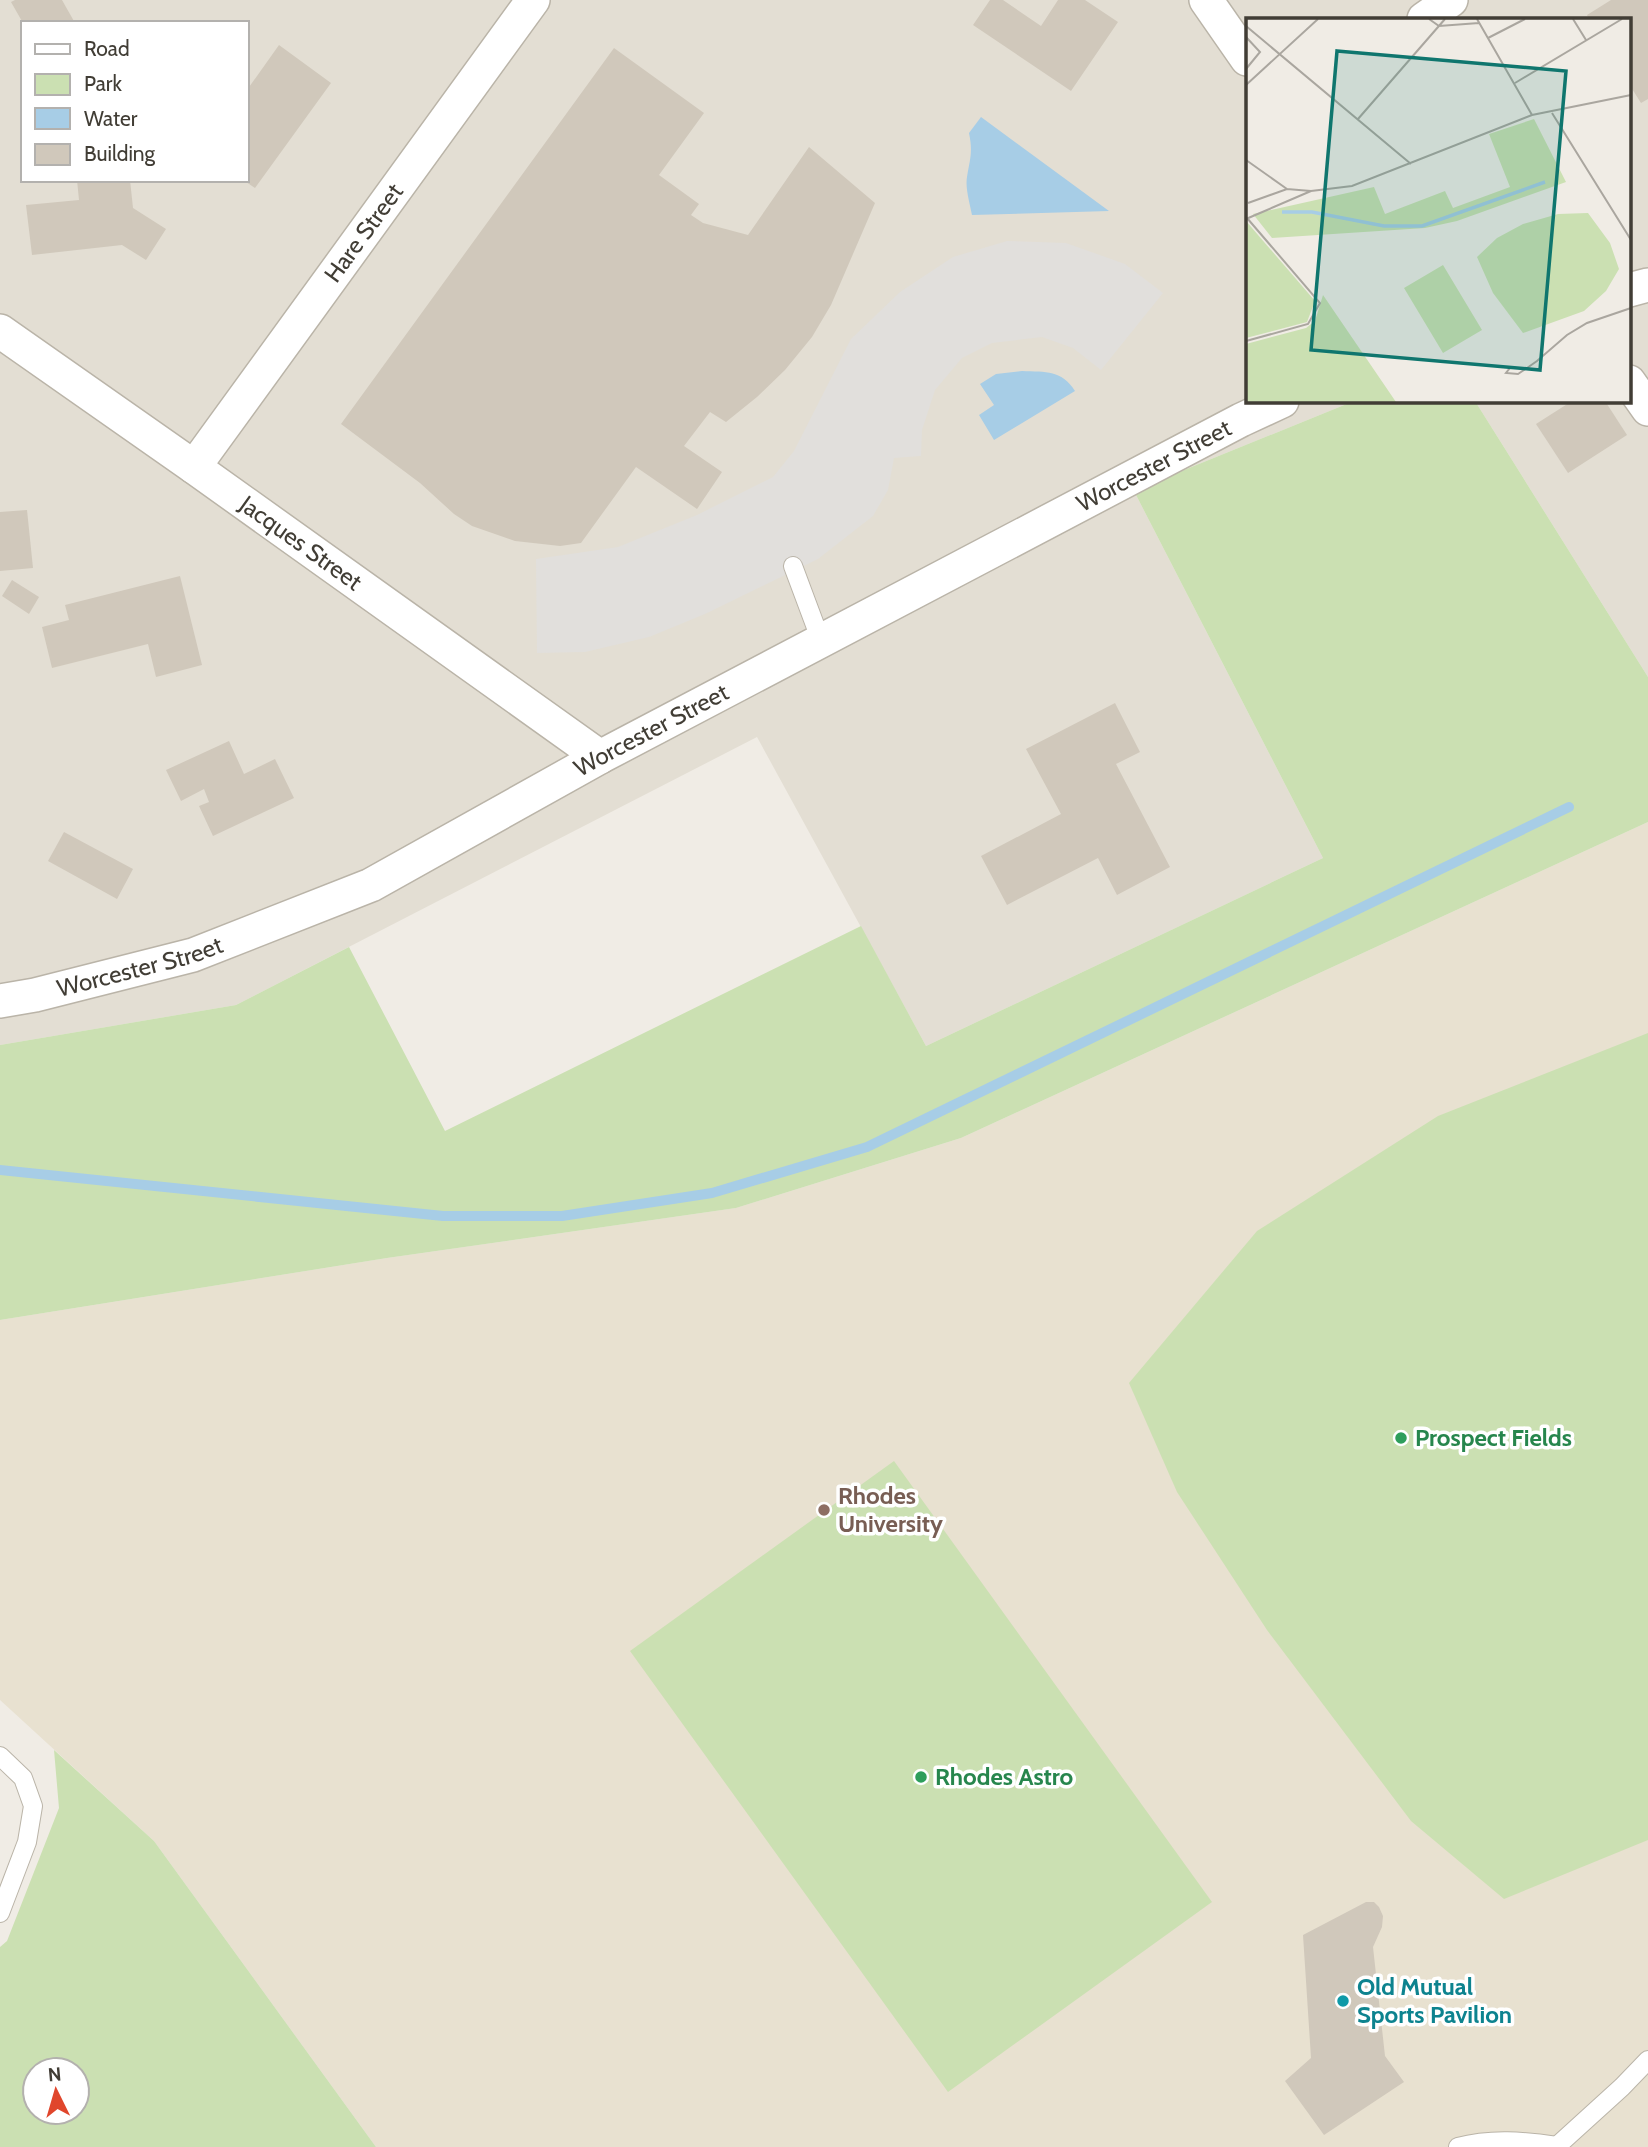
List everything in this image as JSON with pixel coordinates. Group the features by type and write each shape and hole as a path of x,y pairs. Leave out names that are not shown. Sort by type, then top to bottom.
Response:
{"street":[{"name":"Hare Street","path":"194,467 534,0"},
{"path":"1206,0 1246,58"},
{"path":"1425,18 1451,0"},
{"path":"1630,290 1648,285"},
{"name":"Jacques Street","path":"0,331 600,757"},
{"path":"1630,383 1648,410"},
{"name":"Worcester Street","path":"0,1000 35,995 193,955 371,885 600,757 1183,450 1280,402"}],"lane":[{"path":"793,566 821,641"},
{"path":"0,1756 23,1777 33,1806 27,1842 0,1913"},
{"path":"1458,2147 1472,2143 1518,2141 1556,2146 1648,2060"}],"shaded area":[{"path":"0,0 1648,0 1648,677 1476,402 1630,402 1630,18 1246,18 1246,402 1352,402 1162,479 1136,495 1323,858 926,1046 757,737 236,1005 0,1045"},
{"path":"1007,241 1066,243 1125,264 1163,293 1101,370 1073,348 1042,337 992,343 962,358 935,390 922,430 921,456 894,458 888,490 873,516 818,559 705,614 649,637 585,652 537,653 536,559 618,547 697,515 773,477 794,451 851,339 900,292 953,257"},
{"name":"Rhodes University","path":"1648,822 1648,2147 376,2147 154,1841 0,1700 0,1320 387,1258 736,1208 961,1138"}],"green space":[{"path":"1352,402 1476,402 1648,677 1648,822 961,1138 736,1208 387,1258 0,1320 0,1045 236,1005 349,947 445,1131 861,926 926,1046 1323,858 1136,495 1162,479"},
{"name":"Prospect Fields","path":"1648,1033 1648,1840 1504,1899 1411,1821 1267,1630 1177,1492 1129,1383 1257,1231 1438,1116"},
{"name":"Rhodes Astro","path":"894,1461 1212,1902 948,2092 630,1651"},
{"path":"54,1750 154,1841 376,2147 0,2147 0,1947 7,1941 59,1808"}],"water":[{"path":"981,117 1109,211 972,215 967,186 971,151 969,133"},
{"path":"1046,372 1059,376 1075,391 994,440 979,415 994,405 980,384 996,374"}],"building":[{"path":"62,0 74,21 22,21 11,2"},
{"path":"990,0 1003,0 1041,26 1058,0 1085,0 1118,22 1071,91 973,25"},
{"path":"1611,0 1648,0 1648,99 1641,103 1630,86 1630,18 1588,18 1587,15"},
{"path":"279,45 331,83 255,188 246,182 248,89"},
{"path":"614,48 704,113 659,175 699,204 691,215 703,223 748,235 809,147 875,203 831,305 812,337 785,370 757,397 726,422 710,412 684,446 722,472 697,509 636,467 581,543 560,546 515,541 472,526 454,514 420,483 341,424"},
{"path":"77,182 130,182 133,208 166,229 146,260 122,245 32,255 26,205 79,200"},
{"path":"1570,402 1606,402 1627,435 1568,473 1536,424"},
{"path":"27,510 33,568 0,571 0,512"},
{"path":"180,576 202,665 156,677 148,644 52,668 42,627 69,620 65,605"},
{"path":"12,580 39,597 29,614 2,596"},
{"path":"1115,703 1140,752 1116,764 1170,867 1117,895 1098,858 1007,905 981,856 1061,814 1026,749"},
{"path":"229,741 244,774 275,759 294,798 213,836 199,806 209,802 204,789 181,801 166,770"},
{"path":"64,832 133,869 117,899 48,861"},
{"name":"Old Mutual Sports Pavilion","path":"1366,1902 1374,1902 1383,1916 1382,1927 1373,1947 1385,2056 1404,2082 1324,2135 1285,2081 1311,2058 1303,1935"}],"waterway":[{"path":"0,1170 443,1216 562,1216 712,1193 867,1147 1569,807"}],"place":[{"name":"Prospect Fields","path":"1401,1438"},
{"name":"Rhodes University","path":"824,1510"},
{"name":"Rhodes Astro","path":"921,1777"},
{"name":"Old Mutual Sports Pavilion","path":"1343,2001"}]}
